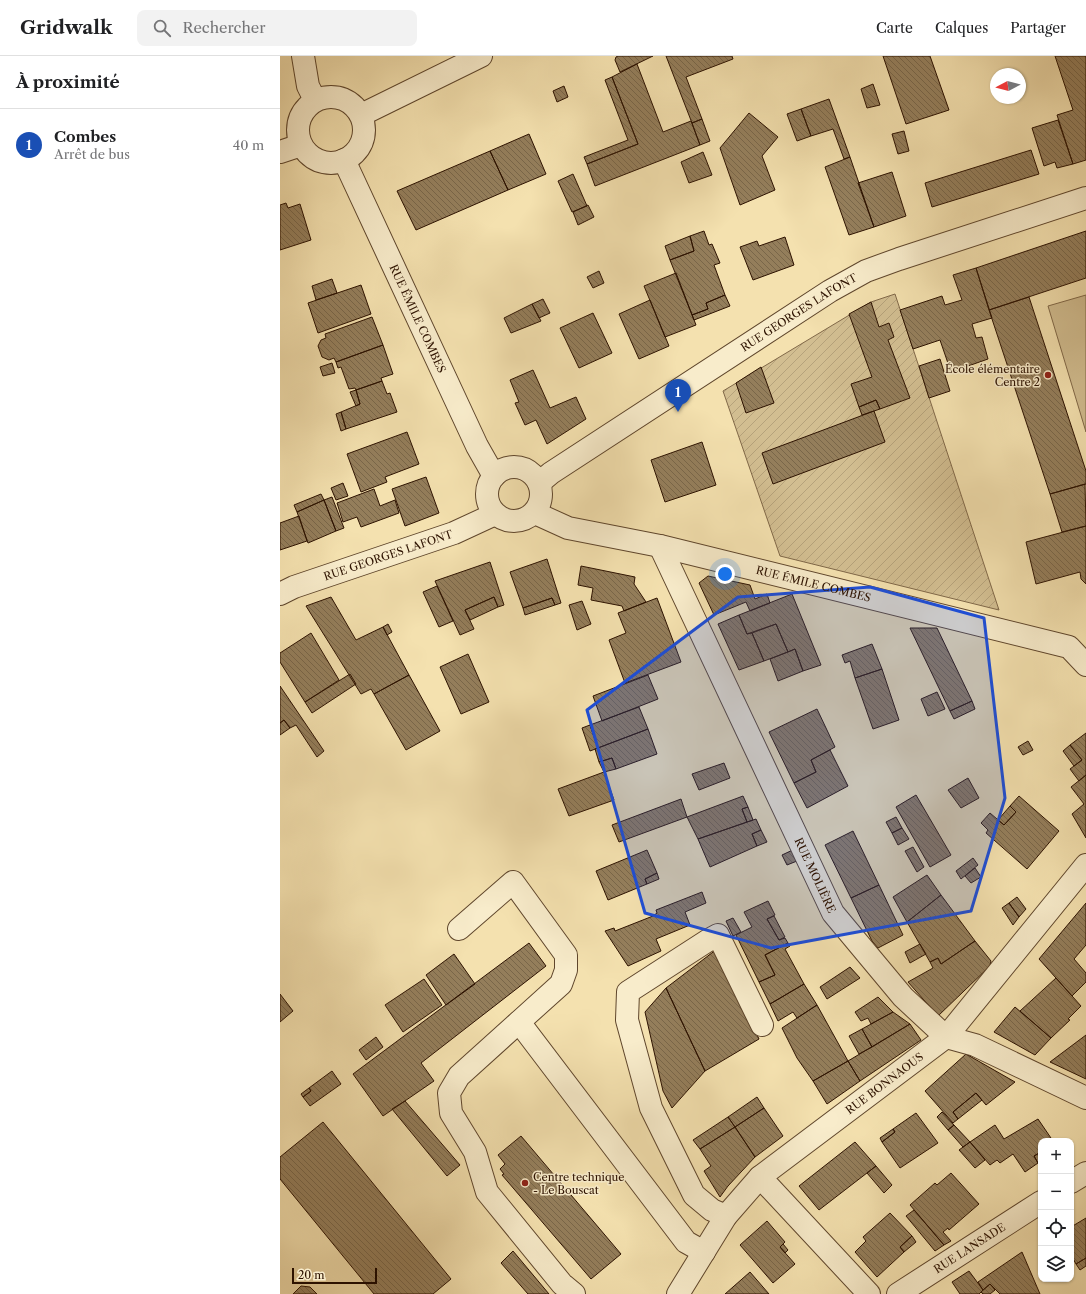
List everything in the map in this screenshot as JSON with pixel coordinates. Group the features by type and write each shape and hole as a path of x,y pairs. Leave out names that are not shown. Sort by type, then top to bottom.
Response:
{"street":[{"path":"303,56 308,86 315,100"},
{"path":"361,115 481,56"},
{"path":"325,96 336,96 355,106 361,115 364,126 364,136 360,146 353,155 344,160 334,163 324,163 314,159 306,153 301,145 298,134 298,124 301,114 306,106 315,100 325,96"},
{"path":"280,152 301,145"},
{"name":"RUE ÉMILE COMBES","path":"344,160 477,446 494,476"},
{"name":"RUE GEORGES LAFONT","path":"540,483 551,473 824,296 866,271 1086,198"},
{"path":"509,467 518,467 527,470 535,476 540,483 542,499 540,506 528,519 520,522 510,522 502,519 495,514 487,500 489,483 501,470 509,467"},
{"name":"RUE ÉMILE COMBES","path":"535,513 568,528 660,546 1069,647 1086,665"},
{"name":"RUE GEORGES LAFONT","path":"280,594 294,587 454,532 495,514"},
{"name":"RUE MOLIÈRE","path":"660,546 833,913 903,997 946,1037 975,1045 1086,1098"},
{"name":"RUE BONNAOUS","path":"678,1294 726,1216 760,1177 946,1037 1086,865"},
{"path":"459,929 513,882 566,955 566,970 562,984 459,1076 449,1093 451,1113 475,1152 486,1192 562,1284 574,1294"},
{"path":"726,1216 712,1210 694,1195 651,1108 627,1020 628,992 718,935 762,1025"},
{"path":"519,1022 686,1242 704,1252"},
{"path":"1074,1180 1086,1172"},
{"path":"760,1177 869,1294"},
{"name":"RUE LANSADE","path":"898,1294 1038,1204"}],"highlighted area":[{"path":"870,587 984,618 1005,798 971,911 771,948 645,913 587,710 738,597"}],"shaded area":[{"path":"895,294 999,610 780,556 723,391 871,302"},
{"path":"1086,295 1086,432 1048,306"}],"building":[{"path":"618,56 653,56 620,72 615,60"},
{"path":"666,56 732,56 733,59 686,77 702,119 692,123"},
{"path":"883,56 930,56 949,110 906,124"},
{"path":"1055,56 1086,56 1086,160 1073,164 1057,115 1073,110"},
{"path":"637,64 663,132 691,121 700,145 595,186 587,164 638,144 612,77"},
{"path":"612,77 638,144 587,164 584,157 628,140 605,80"},
{"path":"873,84 880,105 867,108 861,89"},
{"path":"564,86 568,97 557,102 553,91"},
{"path":"829,99 850,157 844,159 833,129 811,136 801,109"},
{"path":"801,109 811,136 797,141 787,114"},
{"path":"749,113 778,137 762,156 775,190 740,205 720,148"},
{"path":"702,119 710,141 700,145 692,123"},
{"path":"1058,120 1073,164 1057,168 1055,162 1044,166 1032,128"},
{"path":"904,131 909,151 898,154 892,134"},
{"path":"529,134 546,174 508,190 490,151"},
{"path":"1031,150 1039,174 932,207 925,183"},
{"path":"490,151 508,190 416,230 397,191"},
{"path":"703,152 712,175 689,183 681,162"},
{"path":"850,157 874,227 849,235 825,167"},
{"path":"892,172 906,216 874,227 858,183"},
{"path":"573,174 587,206 572,212 558,181"},
{"path":"286,203 288,208 300,204 311,240 280,250 280,205"},
{"path":"588,205 594,217 578,225 573,212"},
{"path":"704,231 709,245 712,244 720,263 714,265 725,295 706,303 708,309 692,315 670,260 694,251 690,236"},
{"path":"1086,231 1086,278 989,310 976,268"},
{"path":"690,236 694,251 670,260 665,246"},
{"path":"785,237 794,265 753,280 740,247 757,241 759,246"},
{"path":"976,268 992,318 972,324 976,338 982,337 988,359 951,372 940,340 913,349 900,310 942,296 945,305 962,300 953,275"},
{"path":"599,271 604,283 593,288 587,277"},
{"path":"676,273 696,325 665,337 644,286"},
{"path":"332,279 337,293 316,300 312,286"},
{"path":"361,285 371,314 318,333 308,303"},
{"path":"725,295 730,306 694,320 692,315 708,309 706,303"},
{"path":"1029,297 1086,471 1086,484 1050,494 989,310"},
{"path":"543,299 550,313 539,318 532,304"},
{"path":"650,300 669,346 639,359 619,314"},
{"path":"871,302 879,327 889,323 894,337 888,340 910,398 880,409 876,400 859,407 851,384 872,377 849,314"},
{"path":"532,304 541,321 511,333 504,318"},
{"path":"593,313 612,353 579,368 560,328"},
{"path":"372,317 383,345 336,362 334,358 329,360 322,357 318,346 321,340 326,338 325,334"},
{"path":"383,345 393,374 381,378 382,381 356,390 355,388 349,389 341,367 338,368 336,362"},
{"path":"940,359 950,391 929,398 919,366"},
{"path":"332,363 335,373 323,376 320,367"},
{"path":"761,367 774,403 746,413 736,383"},
{"path":"533,370 550,408 576,397 586,419 547,444 536,420 525,425 515,403 519,402 510,380"},
{"path":"382,381 387,394 390,393 397,412 346,429 341,412 360,404 356,390"},
{"path":"356,390 360,404 356,406 350,392"},
{"path":"876,400 880,409 862,415 859,407"},
{"path":"874,411 885,442 773,484 762,453"},
{"path":"341,412 346,429 341,431 336,414"},
{"path":"407,432 419,464 385,477 387,482 361,492 347,454"},
{"path":"702,442 716,485 665,502 651,460"},
{"path":"426,477 439,513 405,526 392,489"},
{"path":"343,483 348,496 336,500 331,488"},
{"path":"1085,484 1086,526 1062,532 1050,494"},
{"path":"374,489 380,506 395,500 399,513 361,527 357,517 343,522 337,503"},
{"path":"321,494 324,500 297,512 294,505"},
{"path":"332,497 344,528 336,531 324,500"},
{"path":"324,500 336,531 308,543 297,512"},
{"path":"299,516 307,541 280,550 280,523"},
{"path":"1086,526 1086,584 1081,579 1080,572 1036,584 1026,542"},
{"path":"547,559 561,603 555,605 552,598 523,608 510,572"},
{"path":"490,562 504,605 498,607 494,597 465,610 474,629 460,635 435,581"},
{"path":"581,566 635,577 634,584 646,602 624,611 622,606 591,600 593,588 578,585"},
{"path":"708,576 750,585 755,599 767,594 770,603 750,611 746,602 714,615 699,583"},
{"path":"437,586 453,621 439,627 423,592"},
{"path":"792,594 821,665 803,671 795,649 788,652 776,624 747,634 739,615"},
{"path":"331,597 356,640 383,627 409,675 374,694 371,689 361,694 306,606"},
{"path":"494,597 498,607 470,620 465,610"},
{"path":"552,598 555,605 525,615 523,608"},
{"path":"657,598 681,662 625,683 609,640 626,633 618,613"},
{"path":"582,601 591,624 577,630 569,605"},
{"path":"739,615 747,634 752,633 764,661 739,670 718,624"},
{"path":"388,624 392,632 387,635 383,627"},
{"path":"776,624 788,652 764,661 752,633"},
{"path":"910,628 937,628 972,701 950,711"},
{"path":"311,633 339,680 305,702 280,662 280,653"},
{"path":"872,644 882,669 855,678 850,661 845,663 842,655"},
{"path":"795,649 803,671 778,681 770,659"},
{"path":"468,654 489,702 461,714 440,667"},
{"path":"882,669 899,720 873,729 855,678"},
{"path":"350,674 356,684 312,713 305,702"},
{"path":"409,675 440,731 406,750 374,694"},
{"path":"648,675 658,699 602,721 593,696"},
{"path":"280,686 324,751 317,757 296,725 290,728 284,720 280,723"},
{"path":"937,692 945,709 928,716 921,699"},
{"path":"972,701 975,709 954,719 950,711"},
{"path":"639,707 648,729 598,748 590,725"},
{"path":"817,709 835,747 811,760 816,772 794,783 769,732"},
{"path":"284,720 290,728 280,735 280,723"},
{"path":"590,725 598,748 590,751 582,728"},
{"path":"648,729 657,754 616,769 612,758 599,762 595,749"},
{"path":"1086,733 1086,775 1079,781 1070,769 1082,760 1070,745"},
{"path":"1028,741 1033,750 1023,755 1018,747"},
{"path":"1070,745 1082,760 1074,766 1063,751"},
{"path":"830,750 848,786 807,808 794,783 816,772 811,760"},
{"path":"612,758 616,769 604,772 599,762"},
{"path":"724,763 730,778 699,790 692,774"},
{"path":"604,772 614,800 569,816 558,789"},
{"path":"1086,775 1086,838 1072,814 1084,804 1071,787"},
{"path":"968,778 979,798 961,808 948,790"},
{"path":"916,795 951,855 930,867 896,807"},
{"path":"743,796 748,807 742,809 747,822 698,839 687,817"},
{"path":"1019,796 1059,831 1027,869 986,833 988,830 981,823 990,813 1004,825 1016,812 1010,806"},
{"path":"681,799 687,817 619,842 612,825"},
{"path":"1010,806 1016,812 1004,825 998,820"},
{"path":"748,807 753,820 747,822 742,809"},
{"path":"896,817 902,828 892,833 886,822"},
{"path":"756,819 761,830 752,834 757,846 710,867 698,839"},
{"path":"902,828 909,839 898,845 892,833"},
{"path":"761,830 767,842 757,846 752,834"},
{"path":"853,831 879,885 851,898 825,845"},
{"path":"913,847 924,867 917,872 905,851"},
{"path":"797,848 802,859 787,865 782,855"},
{"path":"647,850 657,873 645,879 647,884 608,900 596,871"},
{"path":"973,858 978,865 961,879 956,871"},
{"path":"975,868 981,877 971,883 965,876"},
{"path":"657,873 659,879 647,884 645,879"},
{"path":"927,875 941,895 907,922 893,897"},
{"path":"879,885 903,935 878,948 872,941 851,898"},
{"path":"702,892 706,903 685,912 690,925 656,939 661,951 628,966 605,931 614,928 615,931 653,916 657,913 656,910"},
{"path":"941,895 975,941 941,964 938,958 930,962 907,922"},
{"path":"1017,897 1026,909 1019,917 1009,903"},
{"path":"768,901 775,915 767,919 779,940 785,938 788,943 765,955 775,975 759,982 736,935 752,927 744,912"},
{"path":"1009,903 1019,917 1013,925 1002,908"},
{"path":"1086,903 1086,945 1074,959 1086,973 1086,982 1072,996 1039,959"},
{"path":"774,916 785,937 779,940 767,919"},
{"path":"733,918 741,932 733,936 726,921"},
{"path":"975,941 991,961 990,966 938,1016 908,982 933,968 930,962 938,958 941,964"},
{"path":"529,943 546,966 421,1063 434,1081 383,1116 353,1074"},
{"path":"788,943 790,946 785,949 804,984 770,1004 759,982 775,975 765,955"},
{"path":"920,944 926,954 910,963 905,952"},
{"path":"717,949 759,1039 705,1071 666,988"},
{"path":"454,954 475,984 446,1005 426,975"},
{"path":"850,967 860,978 827,999 820,987"},
{"path":"1056,978 1081,1006 1068,1019 1070,1020 1051,1038 1020,1011"},
{"path":"424,979 442,1005 403,1032 385,1005"},
{"path":"804,984 817,1005 797,1018 793,1012 778,1021 770,1004"},
{"path":"666,988 705,1071 672,1108 663,1091 645,1012"},
{"path":"280,994 293,1011 280,1022"},
{"path":"878,997 893,1012 871,1024 868,1018 861,1021 855,1012"},
{"path":"817,1005 848,1061 813,1081 797,1058 782,1028"},
{"path":"1015,1007 1051,1038 1035,1055 994,1032"},
{"path":"893,1012 910,1024 872,1047 862,1029"},
{"path":"910,1024 921,1040 860,1081 848,1061"},
{"path":"862,1029 872,1047 859,1054 849,1036"},
{"path":"1086,1035 1086,1079 1050,1062"},
{"path":"376,1037 383,1047 366,1060 359,1050"},
{"path":"966,1054 1015,1082 986,1105 976,1093 953,1112 958,1119 953,1123 925,1091"},
{"path":"848,1061 860,1081 827,1104 813,1081"},
{"path":"332,1071 341,1084 310,1106 303,1097 311,1091 309,1088"},
{"path":"309,1088 311,1091 303,1097 301,1094"},
{"path":"976,1093 982,1100 958,1119 953,1112"},
{"path":"757,1097 764,1108 735,1127 728,1117"},
{"path":"405,1101 460,1165 447,1176 392,1109"},
{"path":"764,1108 783,1136 755,1157 735,1127"},
{"path":"942,1112 954,1125 948,1130 937,1117"},
{"path":"916,1113 938,1143 900,1168 882,1142 895,1132 893,1129"},
{"path":"728,1117 735,1127 700,1149 693,1140"},
{"path":"1038,1119 1051,1138 1038,1138 1038,1154 1034,1156 1038,1163 1025,1172 1013,1154 1000,1163 997,1160 990,1165 970,1142 995,1125 1004,1139"},
{"path":"323,1122 451,1279 433,1294 374,1294 280,1179 280,1157"},
{"path":"954,1125 970,1142 963,1147 948,1130"},
{"path":"735,1127 755,1157 728,1186 720,1197 704,1171 711,1166 700,1149"},
{"path":"893,1129 895,1132 882,1142 880,1138"},
{"path":"521,1136 621,1254 591,1279 502,1175 504,1174 500,1169 505,1164 498,1155"},
{"path":"855,1142 876,1166 819,1210 799,1186"},
{"path":"970,1142 985,1160 975,1168 959,1150"},
{"path":"1038,1154 1038,1163 1034,1156"},
{"path":"876,1166 892,1185 884,1193 867,1173"},
{"path":"951,1173 979,1204 949,1230 948,1228 943,1232 951,1241 944,1245 910,1205 935,1183 937,1185"},
{"path":"914,1210 944,1245 935,1251 906,1216"},
{"path":"890,1213 912,1236 900,1247 904,1252 877,1277 855,1252 866,1241 863,1237"},
{"path":"1086,1218 1086,1258 1076,1264 1074,1260 1074,1225"},
{"path":"767,1221 785,1242 780,1247 795,1264 773,1283 740,1245"},
{"path":"912,1236 916,1242 904,1252 900,1247"},
{"path":"783,1244 788,1250 785,1253 780,1247"},
{"path":"513,1251 549,1294 528,1294 501,1263"},
{"path":"1022,1252 1040,1294 1000,1294 990,1284 983,1290 978,1282"},
{"path":"1086,1258 1086,1266 1080,1270 1076,1264"},
{"path":"969,1271 983,1290 979,1294 960,1294 952,1282"},
{"path":"750,1272 769,1294 725,1294"},
{"path":"990,1284 995,1290 990,1294 983,1294 981,1292"},
{"path":"301,1286 310,1287 317,1294 293,1294"}],"place":[{"name":"École élémentaire Centre 2","path":"1048,375"},
{"name":"Combes","path":"678,412"},
{"name":"Centre technique - Le Bouscat","path":"525,1183"}]}
